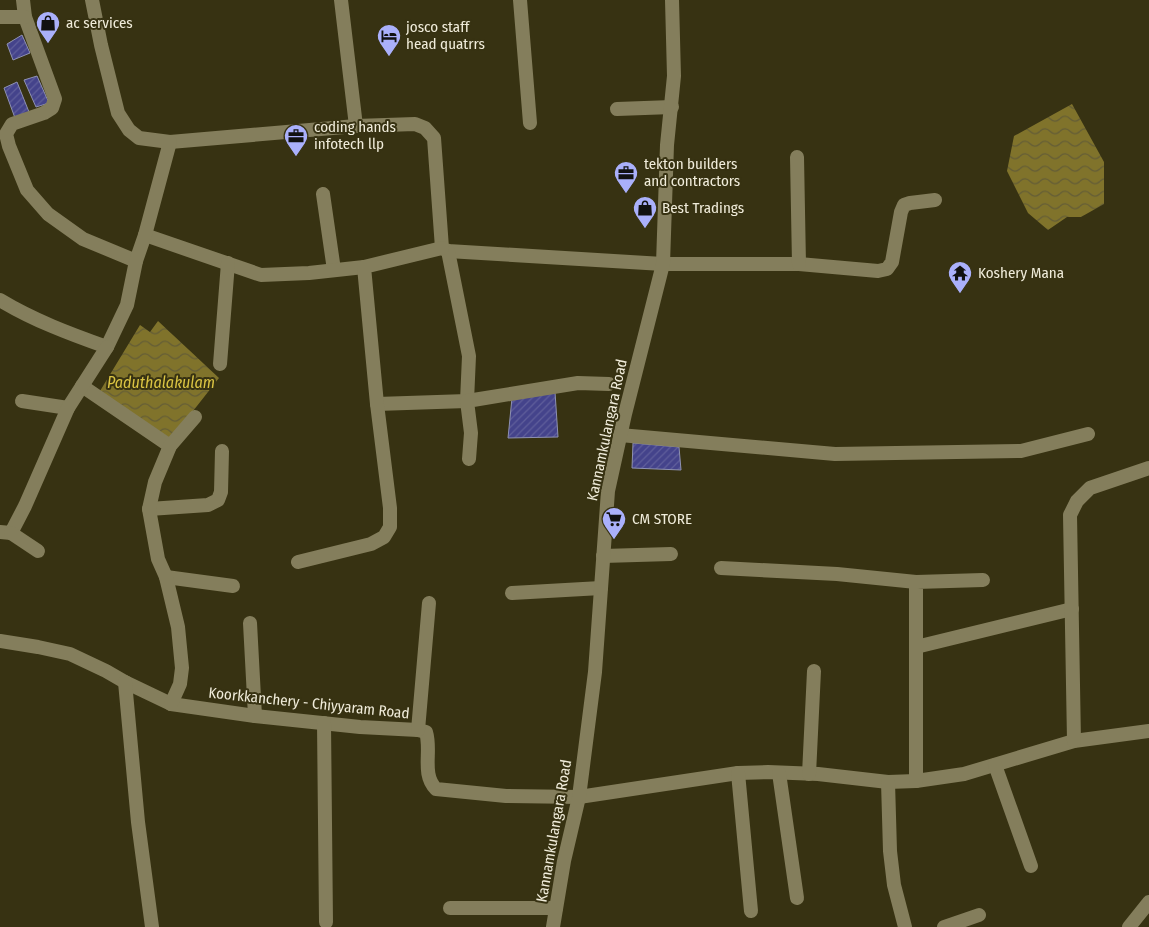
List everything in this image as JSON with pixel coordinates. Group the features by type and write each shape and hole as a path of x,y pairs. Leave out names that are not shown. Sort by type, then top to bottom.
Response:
{"street":[{"path":"23,0 25,17 55,99 52,108 44,113 12,124 6,134 8,146 27,190 48,214 83,239 136,261"},
{"path":"92,0 118,113 129,130 139,138 170,142 356,126 415,124 424,128 434,138 445,250 469,356 467,401 470,433 468,459"},
{"path":"341,0 356,126"},
{"path":"520,0 530,123"},
{"name":"Kannamkulangara Road","path":"553,927 564,861 579,797 595,672 608,491 620,435 663,264 666,145 672,107 674,76 672,0"},
{"path":"0,17 25,17"},
{"path":"616,109 672,107"},
{"path":"38,552 5,532 25,506 68,408 107,347 127,304 136,261 145,235 170,142"},
{"path":"797,157 799,264"},
{"path":"323,194 334,270"},
{"path":"145,235 261,274 283,275 364,267 445,250 663,264 799,264 878,271 887,269 892,262 904,205 935,200"},
{"path":"220,364 228,263"},
{"path":"298,562 370,544 384,538 390,527 390,508 377,404 364,267"},
{"path":"0,300 19,312 107,347"},
{"path":"377,404 467,401 578,383 609,384"},
{"path":"82,386 170,446"},
{"path":"22,401 68,408"},
{"path":"171,704 180,684 182,668 178,626 166,577 158,559 149,509 155,482 170,446 195,417"},
{"path":"620,435 844,454 1021,452 1088,434"},
{"path":"149,509 208,505 218,500 221,492 222,451"},
{"path":"1074,741 1070,515 1077,500 1090,488 1149,468"},
{"path":"603,556 671,554"},
{"path":"721,568 837,574 916,582 982,580"},
{"path":"166,577 233,586"},
{"path":"916,582 916,781"},
{"path":"512,593 602,588"},
{"path":"418,730 429,603"},
{"path":"916,647 1072,609"},
{"path":"250,623 256,716"},
{"name":"Koorkkanchery - Chiyyaram Road","path":"0,641 70,654 171,704 256,716 426,732 428,739 428,777 436,789 506,796 579,797"},
{"path":"809,774 814,671"},
{"path":"125,682 138,822 152,927"},
{"path":"324,723 326,922"},
{"path":"579,797 738,773 809,774 888,782 916,781 964,774 1074,741 1149,731"},
{"path":"995,765 1031,866"},
{"path":"738,773 751,911"},
{"path":"779,773 797,898"},
{"path":"888,782 890,851 894,885 905,927"},
{"path":"1129,927 1149,902"},
{"path":"450,908 556,908"},
{"path":"944,927 978,915"}],"water":[{"path":"1072,104 1104,162 1104,204 1081,217 1067,217 1048,230 1028,213 1007,171 1014,136"},
{"name":"Paduthalakulam","path":"158,321 219,378 171,439 100,391 140,325 150,332"}],"building":[{"path":"22,35 30,53 13,60 7,44"},
{"path":"37,76 49,103 36,107 24,80"},
{"path":"17,82 29,112 15,118 4,88"},
{"path":"555,392 558,437 508,438 512,398"},
{"path":"633,443 679,447 681,470 632,468"}],"place":[{"name":"ac services","path":"48,44"},
{"name":"josco staff head quatrrs","path":"389,57"},
{"name":"coding hands infotech llp","path":"296,157"},
{"name":"tekton builders and contractors","path":"626,194"},
{"name":"Best Tradings","path":"645,229"},
{"name":"Koshery Mana","path":"960,294"},
{"name":"CM STORE","path":"614,540"}]}
